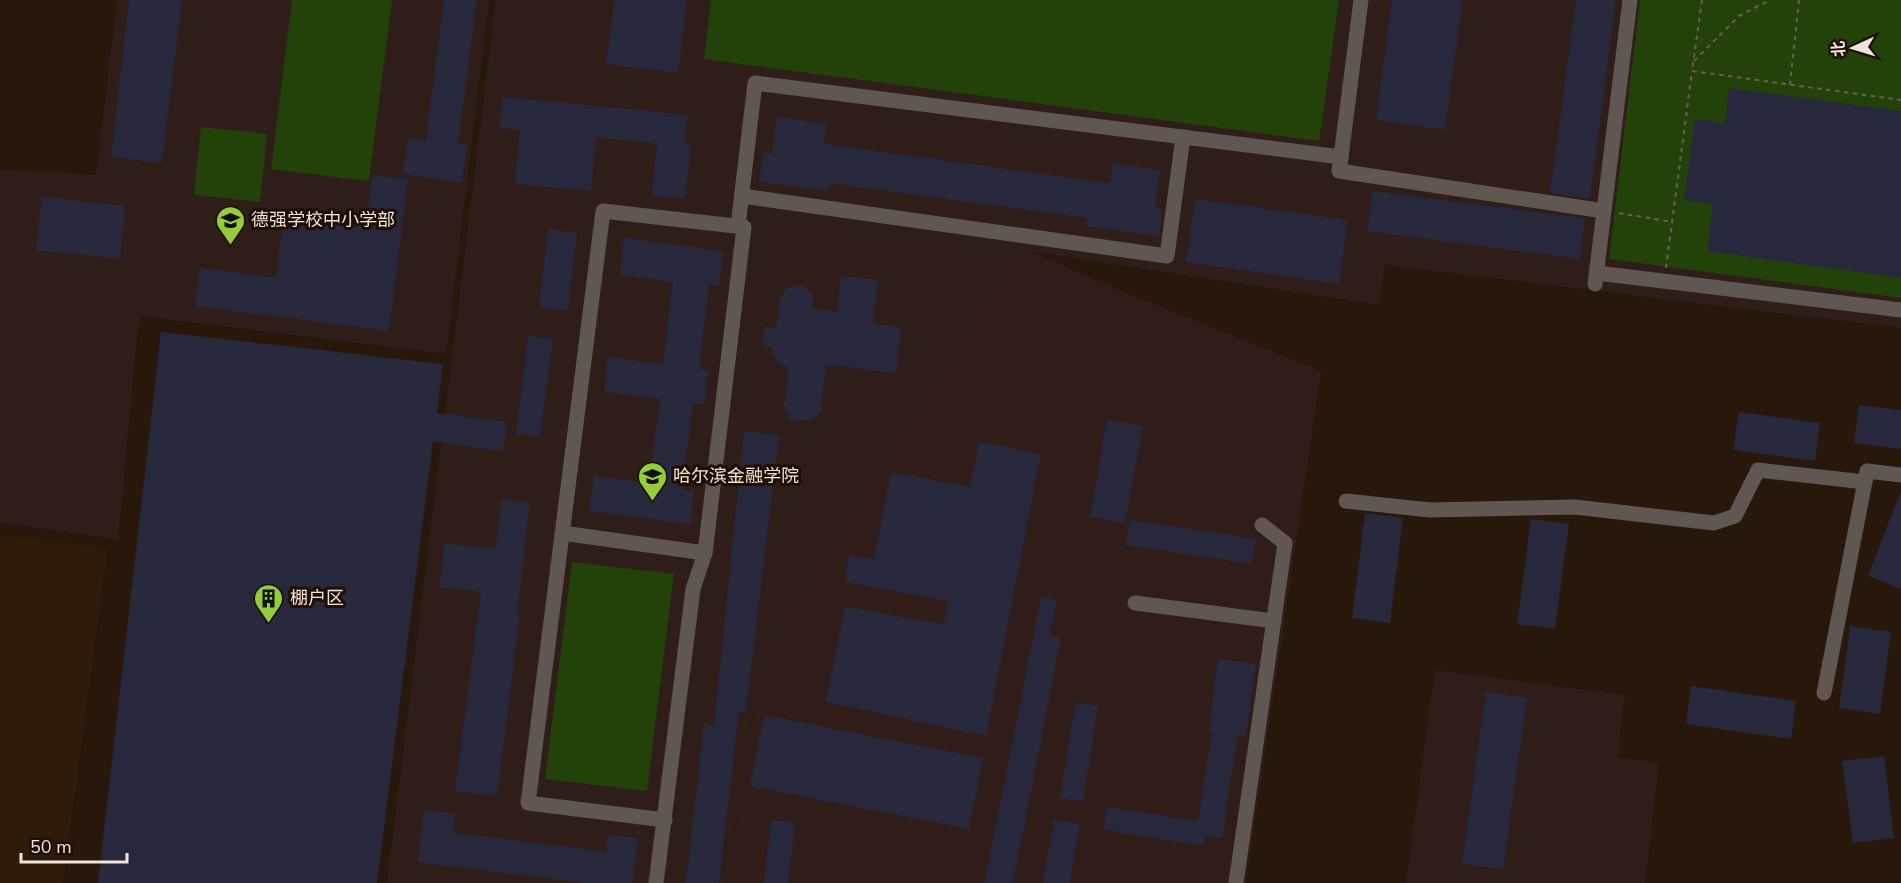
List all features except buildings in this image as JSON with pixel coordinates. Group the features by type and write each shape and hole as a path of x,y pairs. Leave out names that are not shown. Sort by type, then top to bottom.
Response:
{"lane":[{"path":"1361,0 1339,171 1604,211"},
{"path":"1630,0 1596,278 1664,281 1901,310"},
{"path":"738,226 755,83 1341,157"},
{"path":"742,196 1167,256 1183,137"},
{"path":"656,883 665,820 693,589 705,552 744,227 603,212 528,803 665,820"},
{"path":"1346,501 1430,510 1575,507 1714,523 1735,516 1758,470 1865,482"},
{"path":"1824,693 1867,471 1901,475"},
{"path":"1236,883 1285,543 1262,525"},
{"path":"562,533 705,552"},
{"path":"1135,603 1274,621"}],"path":[{"path":"1664,281 1701,0"},
{"path":"1694,61 1739,16 1770,0"},
{"path":"1790,85 1799,0"},
{"path":"1692,71 1901,100"},
{"path":"1604,211 1672,222"}],"shaded area":[{"name":"德强学校中小学部","path":"117,0 489,0 446,354 139,316 118,540 0,522 0,169 96,175"},
{"name":"哈尔滨金融学院","path":"496,0 1901,0 1901,328 1385,265 1379,305 1028,251 759,673 727,883 387,883"},
{"path":"1028,250 1116,289 1321,371 1246,883 727,883 759,673"},
{"path":"0,535 108,548 63,883 0,883"},
{"path":"1435,670 1625,695 1617,757 1659,763 1645,883 1406,883"}],"green space":[{"path":"292,0 392,0 369,181 271,169"},
{"path":"711,0 1339,0 1319,141 704,59"},
{"path":"1640,0 1901,0 1901,298 1609,259"},
{"path":"201,127 267,134 260,202 194,195"},
{"path":"572,562 674,574 647,791 545,779"}],"place":[{"name":"德强学校中小学部","path":"230,246"},
{"name":"哈尔滨金融学院","path":"652,502"},
{"name":"棚户区","path":"269,624"}]}
